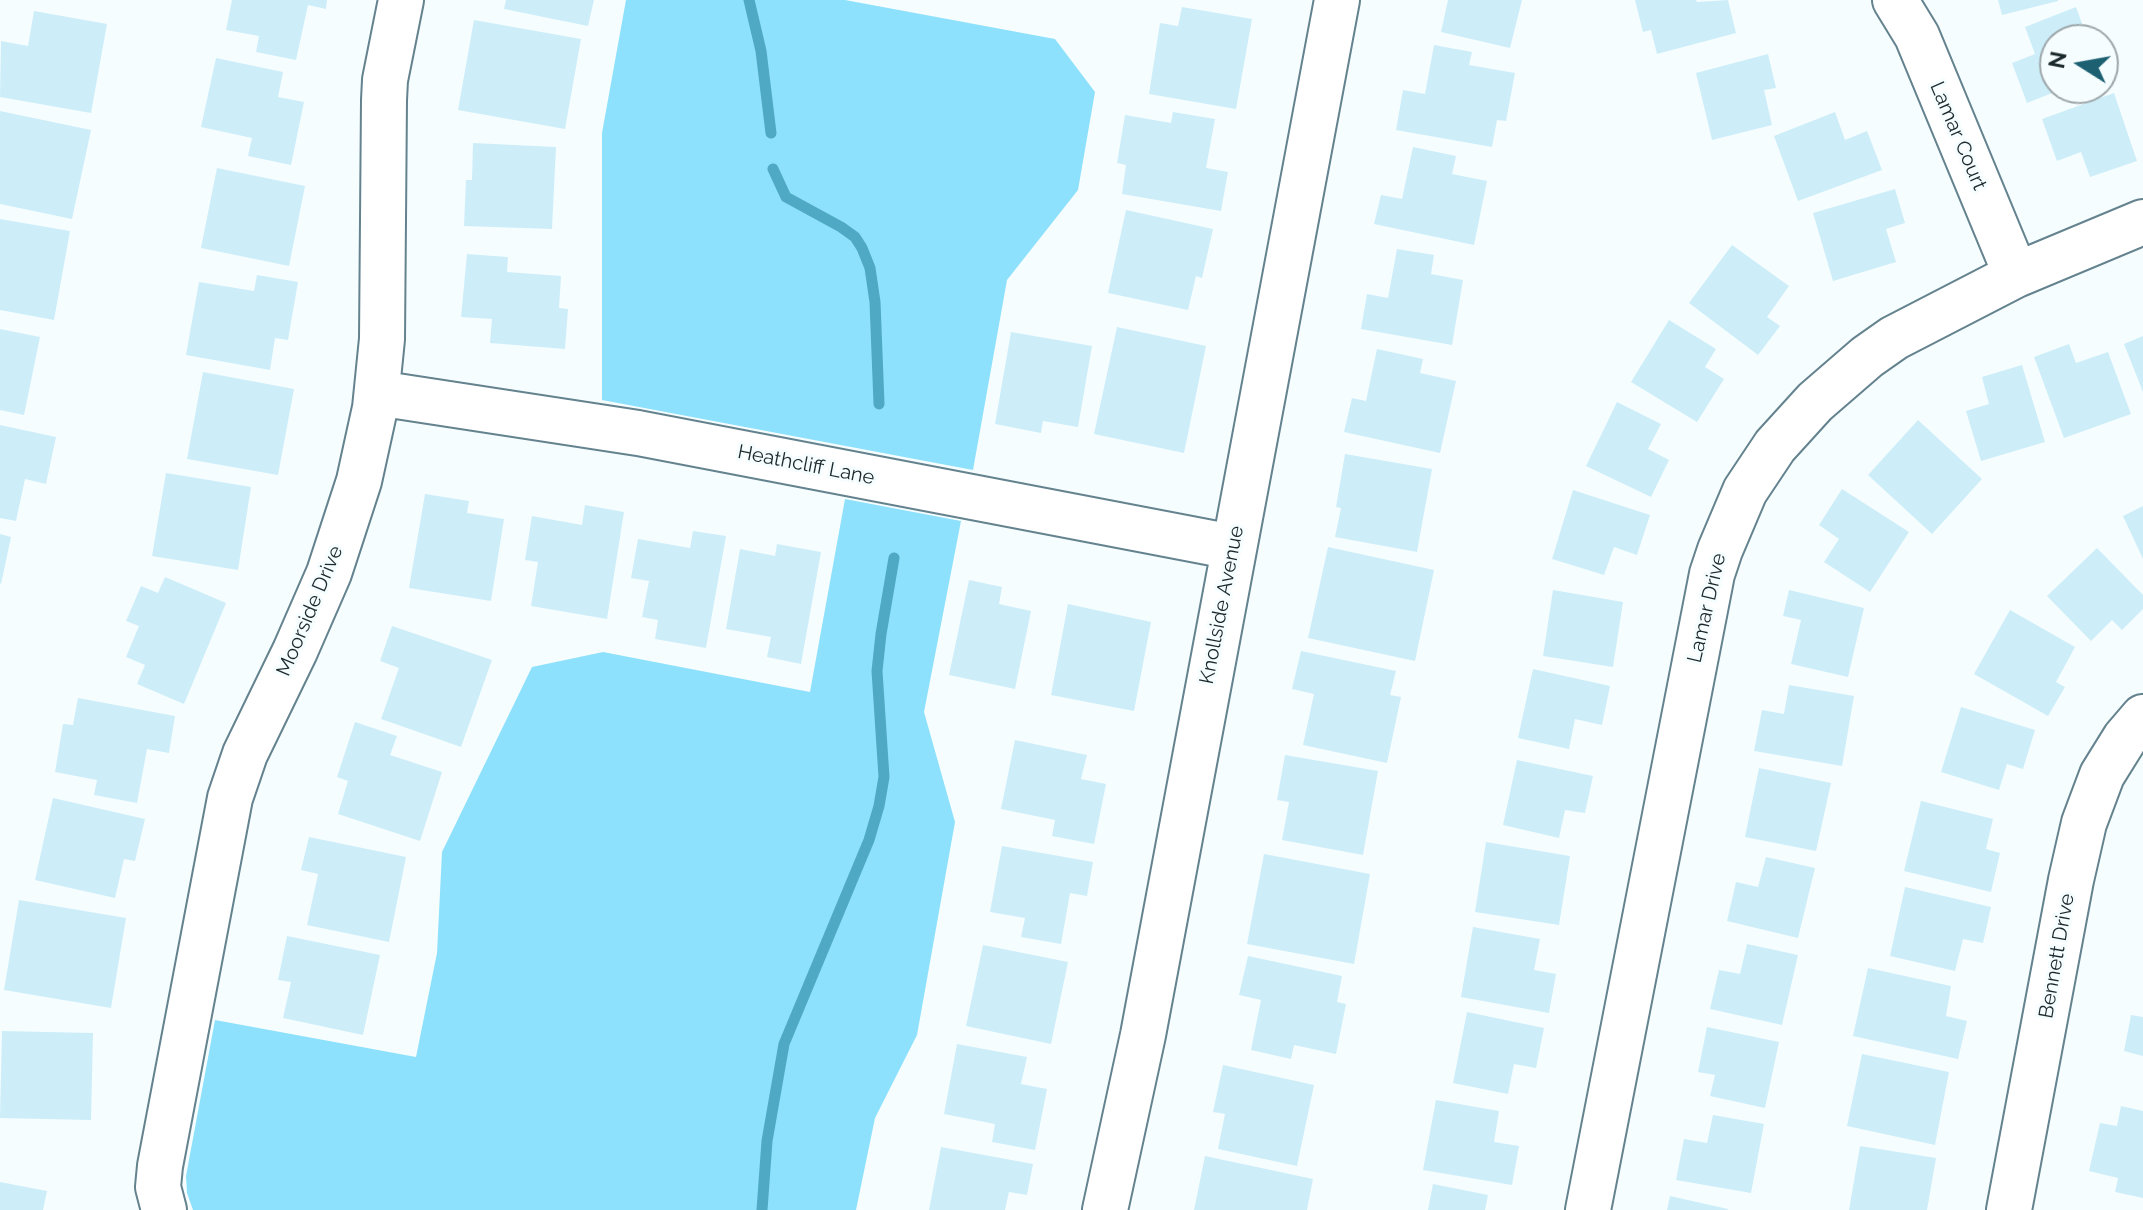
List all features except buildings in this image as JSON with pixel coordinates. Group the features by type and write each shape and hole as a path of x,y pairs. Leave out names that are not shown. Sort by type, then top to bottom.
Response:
{"street":[{"name":"Moorside Drive","path":"164,1210 158,1187 160,1166 230,798 245,754 295,651 339,547 359,481 377,393 382,325 385,90 401,0"},
{"name":"Knollside Avenue","path":"1105,1210 1143,1035 1337,0"},
{"name":"Lamar Court","path":"1895,0 1917,36 2016,275"},
{"name":"Lamar Drive","path":"1588,1210 1706,605 1716,562 1745,491 1775,446 1838,380 1904,332 2016,275 2143,222"},
{"name":"Heathcliff Lane","path":"377,393 638,433 1233,547"},
{"name":"Bennett Drive","path":"2009,1210 2084,823 2102,775 2125,738 2143,717"}],"shaded area":[{"path":"626,0 845,0 1055,39 1095,92 1078,190 1007,280 973,470 602,400 602,133"},
{"path":"845,499 961,521 924,712 955,822 917,1035 875,1118 856,1210 193,1210 187,1193 186,1176 215,1020 416,1057 437,953 442,852 532,667 603,652 810,692"}],"waterway":[{"path":"749,0 761,51 771,133"},
{"path":"773,169 786,197 841,227 855,237 862,248 870,268 875,302 879,404"},
{"path":"762,1210 767,1141 784,1044 869,840 879,806 884,777 877,671 894,558"}]}
